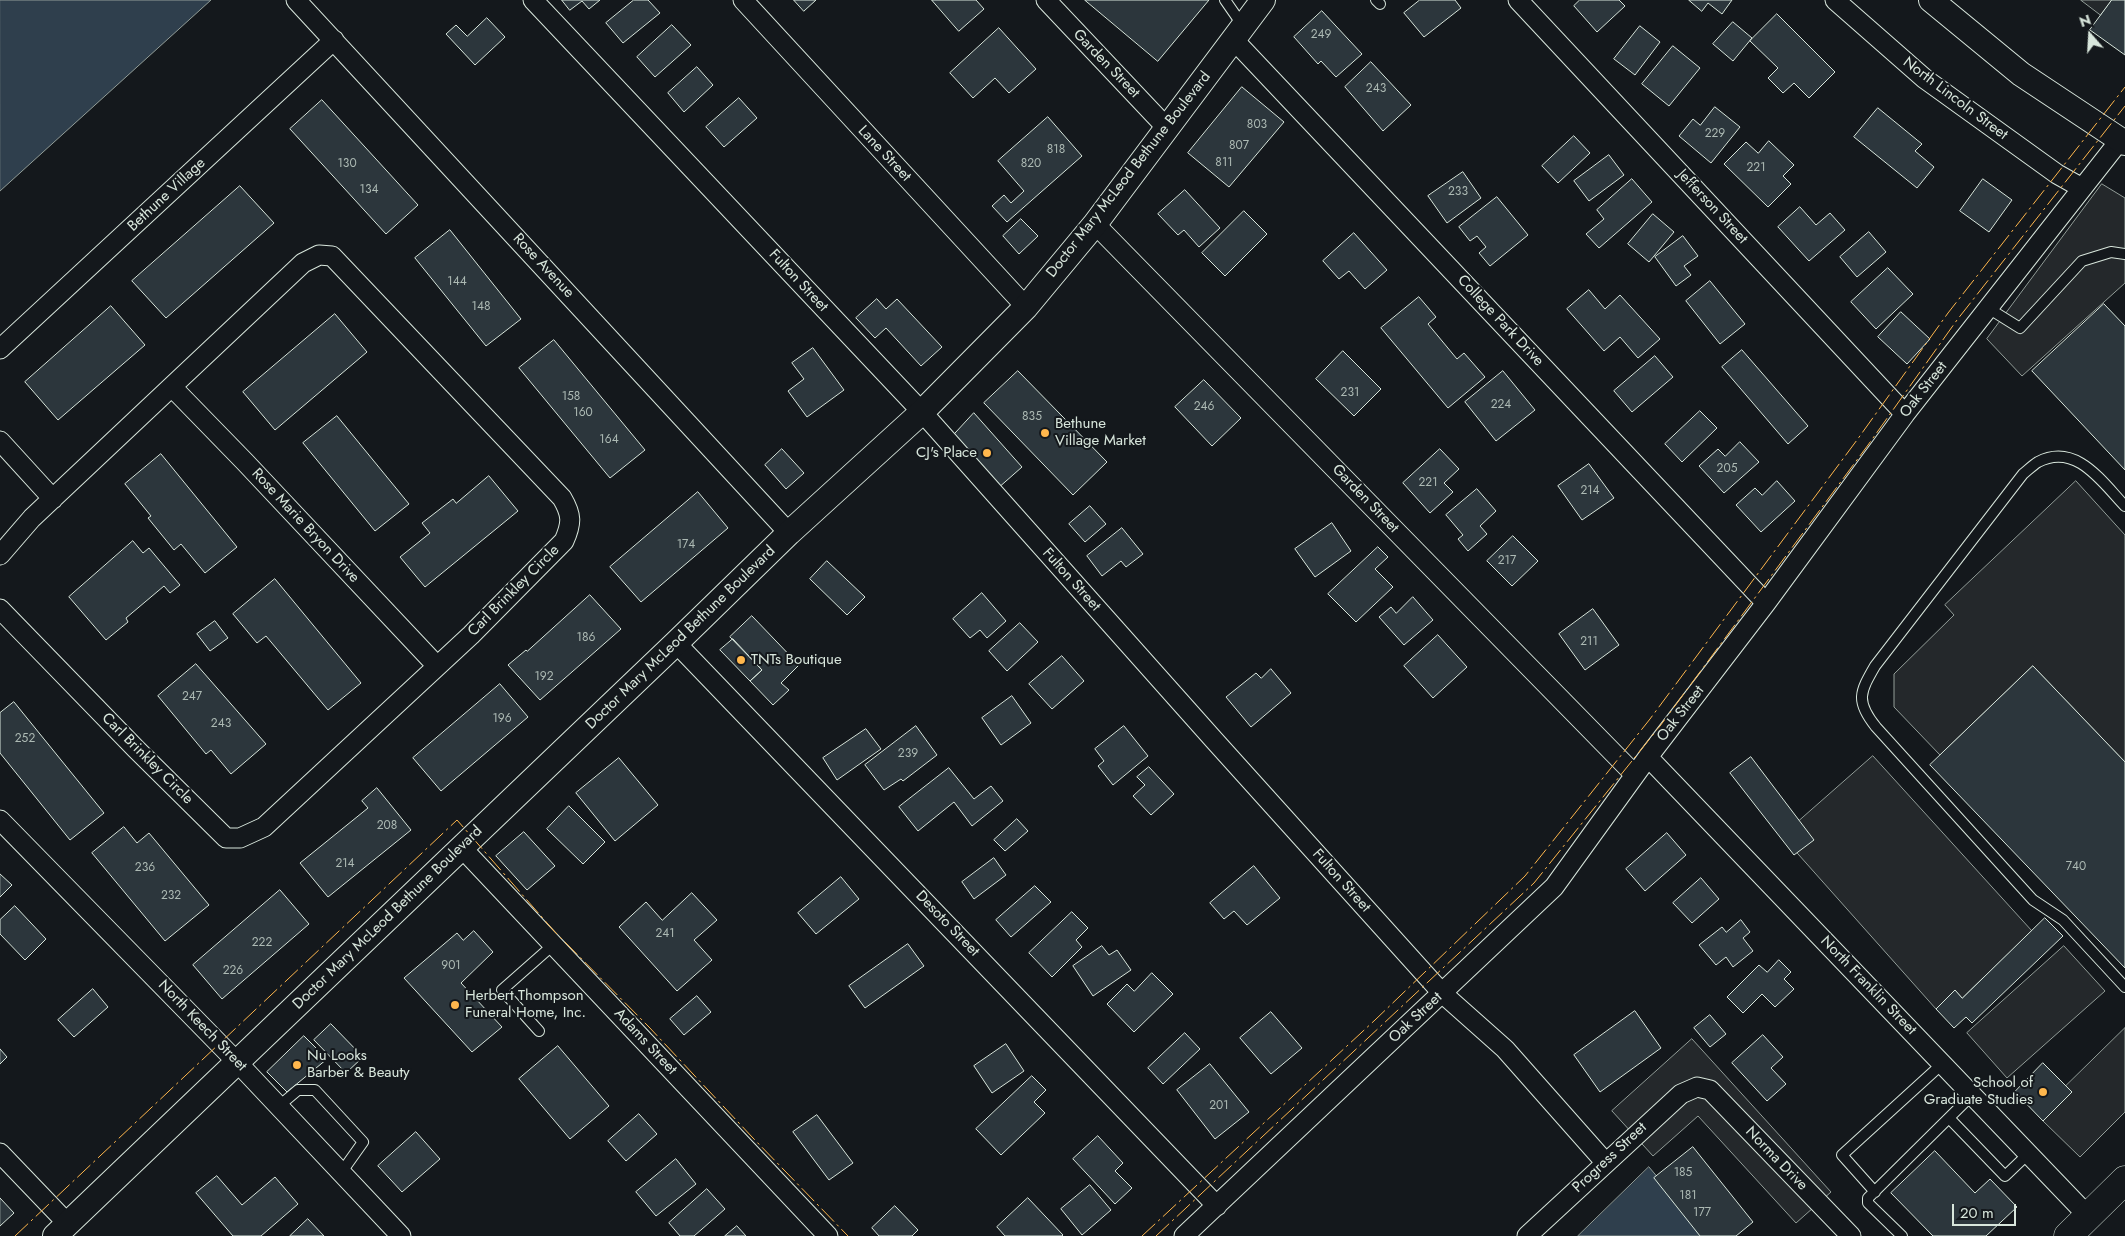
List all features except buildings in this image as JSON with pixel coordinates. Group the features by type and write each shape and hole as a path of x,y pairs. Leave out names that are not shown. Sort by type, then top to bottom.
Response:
{"main road":[{"path":"2068,1236 2125,1180"}],"street":[{"name":"Rose Avenue","path":"296,0 789,533"},
{"name":"Fulton Street","path":"533,0 922,412 1207,733 1442,993 1505,1049 1606,1162"},
{"name":"Lane Street","path":"743,0 1026,307"},
{"name":"Garden Street","path":"1046,0 1166,127"},
{"name":"Doctor Mary McLeod Bethune Boulevard","path":"61,1230 789,533 922,412 1026,307 1095,224 1263,0"},
{"name":"Jefferson Street","path":"1518,0 1905,414"},
{"name":"North Lincoln Street","path":"1835,0 1925,79 2057,174 2082,188"},
{"path":"1931,0 2022,74 2123,138"},
{"name":"College Park Drive","path":"1238,33 1766,603"},
{"name":"Bethune Village","path":"0,349 334,40"},
{"name":"Oak Street","path":"1184,1236 1554,887 1648,757 1766,603 1905,414 2123,138"},
{"name":"Garden Street","path":"1095,224 1635,775"},
{"name":"Carl Brinkley Circle","path":"0,555 32,518 303,263 319,255 332,256 562,498 568,510 571,527 564,541 437,666 264,827 240,838 226,838 136,749 0,609"},
{"name":"Rose Marie Bryon Drive","path":"172,387 437,666"},
{"path":"0,441 53,499"},
{"name":"Desoto Street","path":"676,643 1217,1206"},
{"name":"North Franklin Street","path":"1648,757 2088,1216"},
{"name":"North Keech Street","path":"0,820 237,1062 400,1236"},
{"name":"Adams Street","path":"462,848 828,1236"},
{"name":"Progress Street","path":"1527,1236 1681,1094 1697,1087"},
{"name":"Norma Drive","path":"1697,1087 1710,1090 1851,1236"},
{"path":"0,1152 61,1230"}],"lane":[{"path":"1225,0 1238,33"},
{"path":"1988,308 2020,328 2082,261 2111,252 2125,254"},
{"path":"2125,506 2088,466 2072,457 2054,457 2038,462 2023,474 1875,666 1861,690 1867,716 2032,900 2062,920 2125,987"},
{"path":"539,1031 502,990 553,945"},
{"path":"1875,1192 1842,1155 1942,1064"},
{"path":"278,1106 298,1090 315,1090 363,1142 341,1173"},
{"path":"1902,1236 1868,1203 1868,1198 1972,1095"},
{"path":"1949,1118 2005,1176 2028,1154"}],"shaded area":[{"path":"2081,0 2112,0 2101,15"},
{"path":"2102,184 2125,198 2125,283 2022,376 1987,339"},
{"path":"2076,481 2125,535 2125,762 2033,666 1940,755 1894,707 1894,674 1954,615 1945,605"},
{"path":"1873,756 2032,931 1962,998 1955,990 1936,1009 1782,836"},
{"path":"2064,946 2105,991 2007,1078 1967,1033"},
{"path":"2125,1028 2125,1112 2080,1157 2043,1121 2072,1092 2066,1086"},
{"path":"1692,1039 1831,1192 1796,1223 1698,1116 1653,1156 1612,1111"}],"water":[{"path":"0,0 211,0 0,191"},
{"path":"1649,1167 1707,1236 1578,1236"}],"power":[{"path":"1142,1236 1375,1020 1525,876 1650,719 1857,440 1948,313 2125,87"},
{"path":"1156,1236 1534,883 1660,726 1868,445 1957,320 2125,106"},
{"path":"15,1236 457,820 554,931 649,1027 848,1236"}],"place":[{"name":"Bethune Village Market","path":"1045,433"},
{"name":"CJ's Place","path":"987,453"},
{"name":"TNTs Boutique","path":"741,660"},
{"name":"Herbert Thompson Funeral Home, Inc.","path":"455,1005"},
{"name":"Nu Looks Barber & Beauty","path":"297,1065"},
{"name":"School of Graduate Studies","path":"2043,1092"}]}
